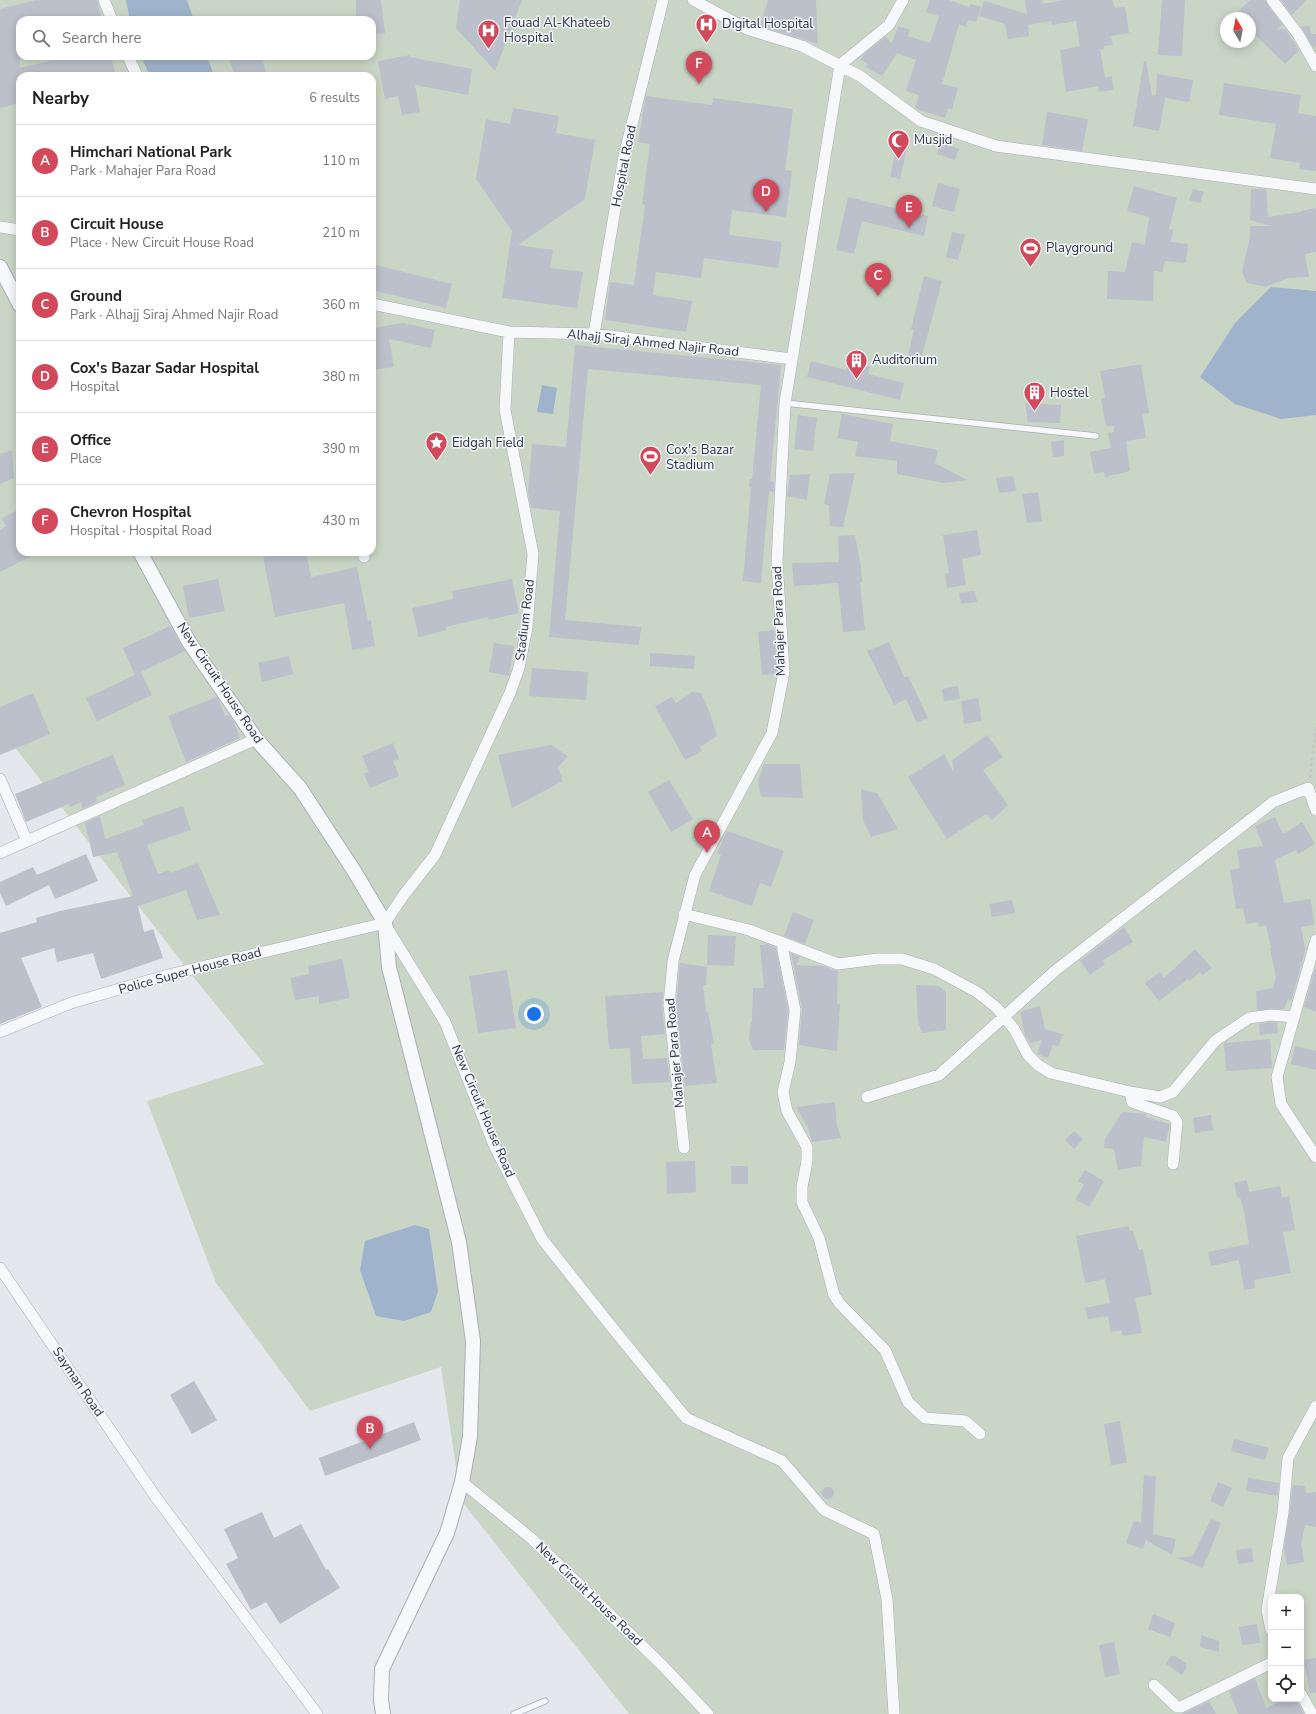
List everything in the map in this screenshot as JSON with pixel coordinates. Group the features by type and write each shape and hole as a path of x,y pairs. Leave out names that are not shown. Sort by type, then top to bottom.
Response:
{"street":[{"path":"104,0 110,16"},
{"name":"Hospital Road","path":"594,334 624,156 663,0"},
{"path":"693,0 747,29 802,46 840,65 860,76 921,121 996,146 1316,189"},
{"path":"840,65 889,25 902,0"},
{"path":"1272,0 1298,34 1316,66"},
{"path":"130,60 135,72"},
{"name":"Mahajer Para Road","path":"684,1148 669,1005 673,960 695,875 772,733 784,672 777,562 785,404 840,65"},
{"path":"0,227 16,229"},
{"path":"0,267 16,297"},
{"name":"Alhajj Siraj Ahmed Najir Road","path":"376,305 510,332 594,334 792,359"},
{"name":"Stadium Road","path":"385,923 403,896 435,855 510,692 519,668 527,627 533,554 505,410 510,332"},
{"name":"New Circuit House Road","path":"142,556 189,642 256,739 300,788 356,874 446,1022 494,1145 542,1239 686,1418 782,1461 824,1510 874,1534 887,1599 894,1714"},
{"path":"0,853 256,739"},
{"path":"0,779 27,841"},
{"path":"867,1097 939,1075 1056,970 1273,802 1308,788 1316,810"},
{"path":"684,914 749,930 838,964 878,959 902,959 934,969 976,992 1005,1016 1028,1055 1038,1065 1051,1073 1130,1092 1160,1097 1173,1092 1215,1041 1249,1018 1271,1015 1294,1017"},
{"path":"383,1714 381,1700 382,1669 447,1533 462,1482 470,1437 474,1340 459,1242 389,967 385,923"},
{"name":"Police Super House Road","path":"0,1032 72,1003 168,975 385,923"},
{"path":"1316,940 1277,1077 1281,1104 1316,1157"},
{"path":"783,943 783,951 796,1010 790,1062 783,1092 787,1112 806,1147 807,1160 802,1188 802,1202 819,1238 834,1294 840,1304 885,1350 908,1402 925,1418 965,1421 980,1434"},
{"path":"1130,1092 1132,1102 1173,1116 1177,1122 1173,1164"},
{"name":"Sayman Road","path":"0,1268 155,1496 315,1713"},
{"path":"1270,1594 1283,1513 1288,1458 1316,1406"},
{"name":"New Circuit House Road","path":"462,1482 532,1539 663,1666 708,1714"},
{"path":"1268,1604 1268,1615"},
{"path":"1154,1685 1177,1707 1181,1707 1268,1664"},
{"path":"1304,1699 1312,1714"}],"lane":[{"path":"785,404 1096,436"},
{"path":"514,1714 546,1701"}],"path":[{"path":"1308,788 1316,726"}],"green space":[{"path":"0,0 1316,0 1316,1714 629,1714 461,1500 441,1367 310,1411 216,1283 147,1101 264,1064 195,979 0,728"}],"water":[{"path":"126,0 187,0 193,16 129,16"},
{"path":"143,60 208,60 213,72 148,72"},
{"path":"1271,287 1316,291 1316,415 1281,419 1235,404 1200,377 1235,323"},
{"path":"542,385 557,388 553,414 537,412"},
{"path":"415,1225 429,1229 438,1291 431,1312 404,1321 376,1316 360,1270 365,1241"}],"building":[{"path":"36,0 97,0 101,16 16,16 16,60 20,60 20,68 54,60 112,60 115,72 16,72 16,104 0,108 0,9"},
{"path":"356,0 381,0 385,33 376,34 376,16 356,16"},
{"name":"Fouad Al-Khateeb Hospital","path":"460,0 522,0 495,71 456,28"},
{"path":"768,0 816,0 818,44 760,26"},
{"path":"930,0 949,0 969,7 970,4 981,7 976,22 968,20 966,27 959,24 942,84 958,88 952,109 948,108 945,118 915,108 919,95 906,91 916,60 897,53 882,76 866,67 868,64 861,60 864,54 885,37 892,43 898,26 910,30 908,36 930,43 939,16 926,12"},
{"path":"1025,0 1042,0 1043,4 1064,0 1112,0 1115,8 1125,7 1129,33 1111,36 1113,45 1104,46 1104,49 1100,50 1105,78 1112,76 1113,90 1099,92 1098,86 1066,92 1060,50 1080,46 1076,21 1052,25 1051,21 1028,25 1029,36 1008,39 1005,24 979,16 984,1 1027,14"},
{"path":"1162,0 1185,0 1182,56 1158,55"},
{"path":"1250,0 1265,0 1282,25 1277,30 1285,29 1299,50 1285,64 1256,36 1256,12 1238,12"},
{"path":"1281,0 1306,0 1292,15"},
{"path":"1309,25 1311,34 1316,34 1316,46 1313,47 1301,27"},
{"path":"410,55 410,57 472,69 468,95 415,85 420,112 402,115 398,96 385,99 378,61"},
{"path":"229,60 262,60 266,72 234,72"},
{"path":"1144,61 1146,61 1152,96 1156,95 1157,74 1193,80 1189,102 1165,98 1159,131 1133,126"},
{"path":"1224,83 1301,95 1298,113 1316,116 1316,171 1299,169 1300,163 1270,158 1276,124 1219,115"},
{"path":"646,96 712,105 713,98 793,109 785,170 792,171 786,217 732,210 729,235 782,242 778,268 704,258 701,278 656,272 653,295 692,301 686,332 605,320 610,282 634,285 645,205 642,204 650,144 638,142"},
{"path":"513,108 559,116 556,133 595,140 585,199 518,245 553,250 550,268 583,272 577,308 502,298 512,231 476,179 486,119 510,124"},
{"path":"1047,112 1088,119 1082,151 1042,145"},
{"name":"Musjid","path":"899,133 910,135 900,179 890,177"},
{"path":"940,143 959,149 955,160 937,154"},
{"path":"938,183 960,189 954,212 932,206"},
{"path":"1134,186 1177,198 1169,229 1173,230 1171,242 1188,244 1186,263 1165,261 1162,272 1154,271 1153,301 1107,299 1108,271 1125,272 1132,242 1145,245 1149,217 1127,211"},
{"path":"1193,189 1204,192 1200,203 1189,200"},
{"path":"1251,189 1266,189 1268,217 1316,208 1316,252 1305,254 1309,277 1288,278 1266,287 1247,283 1242,272 1250,237 1250,226 1271,226 1250,220"},
{"path":"848,197 928,216 924,236 862,221 854,254 836,250"},
{"path":"952,232 965,235 958,260 946,257"},
{"path":"376,265 452,284 446,308 376,291"},
{"path":"924,276 942,281 920,363 907,360 914,330 911,329"},
{"path":"403,323 435,330 431,348 389,339 394,367 376,369 376,327"},
{"path":"575,345 781,365 770,481 774,482 774,492 769,491 761,583 743,581 751,487 749,487 750,479 752,479 761,385 588,369 565,620 641,627 639,645 549,637 560,511 531,508 528,492 532,444 566,447"},
{"name":"Auditorium","path":"811,361 846,370 848,362 870,367 868,374 904,383 900,400 807,377"},
{"path":"1141,364 1149,413 1142,414 1146,438 1126,441 1130,471 1105,477 1104,472 1094,473 1090,452 1111,448 1108,433 1114,432 1114,426 1107,426 1105,422 1101,399 1105,398 1100,371"},
{"name":"Hostel","path":"1025,403 1061,405 1060,423 1028,422"},
{"path":"842,414 893,424 890,441 938,450 935,463 967,480 944,483 897,474 897,461 855,456 858,442 837,438"},
{"path":"798,415 817,418 813,451 794,449"},
{"path":"1064,440 1064,456 1053,457 1051,442"},
{"path":"12,450 14,478 0,484 0,454"},
{"path":"855,473 843,527 830,526 829,505 824,504 830,474"},
{"path":"810,474 807,500 787,496 790,475"},
{"path":"1013,476 1016,491 999,493 996,478"},
{"path":"1038,492 1042,521 1027,523 1022,494"},
{"path":"16,511 16,556 32,556 0,572 0,530 6,526 2,518"},
{"path":"977,530 981,555 962,559 966,585 947,588 945,574 949,573 943,535"},
{"path":"855,535 861,567 862,582 860,583 865,630 843,632 838,583 794,586 792,563 839,562 838,536"},
{"path":"307,556 311,577 357,567 368,621 371,620 375,646 352,650 344,603 275,617 263,557"},
{"path":"218,579 225,611 189,618 183,586"},
{"path":"512,579 519,613 489,620 488,617 446,627 446,630 419,637 412,608 453,599 452,591"},
{"path":"975,591 977,602 961,604 959,593"},
{"path":"170,626 185,651 141,672 152,695 97,721 86,698 135,675 123,648"},
{"path":"774,630 777,674 762,675 758,632"},
{"path":"889,642 904,677 908,676 928,718 917,723 906,699 894,705 867,651"},
{"path":"494,643 514,646 509,676 489,672"},
{"path":"650,653 695,656 694,669 650,666"},
{"path":"289,656 293,674 262,682 258,663"},
{"path":"532,668 588,672 586,700 529,696"},
{"path":"958,686 960,699 944,701 942,689"},
{"path":"692,692 701,693 710,713 717,736 700,747 702,751 685,760 655,706 672,697 676,703"},
{"path":"33,693 50,734 0,755 0,707"},
{"path":"217,697 225,716 229,715 234,722 240,738 186,762 168,716"},
{"path":"978,698 982,721 964,724 961,701"},
{"path":"987,735 1003,757 983,770 1008,805 992,820 986,814 947,839 908,777 944,754 954,773 952,760"},
{"path":"393,743 399,759 393,761 399,776 370,788 364,774 369,772 362,756"},
{"path":"551,745 568,756 558,767 563,781 512,808 498,755"},
{"path":"113,755 125,785 96,797 97,802 82,809 81,802 70,807 69,804 26,822 15,794"},
{"path":"764,764 800,764 803,798 761,797 758,781"},
{"path":"669,780 693,819 671,832 648,792"},
{"path":"861,789 877,793 898,829 871,837 863,820"},
{"path":"183,806 191,830 147,845 158,874 169,870 170,873 198,863 220,915 197,920 186,890 138,906 144,932 153,929 163,958 101,979 93,953 57,962 54,948 21,958 42,1007 0,1024 0,933 37,922 36,918 60,911 133,896 117,852 93,857 85,823 100,816 105,839 144,825 142,820"},
{"path":"1275,817 1283,834 1302,822 1315,844 1298,854 1296,850 1275,860 1284,903 1311,899 1314,925 1301,927 1306,948 1291,1001 1288,999 1284,1009 1257,1010 1256,991 1273,988 1276,977 1271,947 1266,925 1259,927 1258,922 1246,924 1243,908 1236,909 1230,870 1240,868 1237,850 1263,846 1255,826"},
{"path":"727,831 784,851 771,887 760,883 752,906 709,891 721,855 717,853"},
{"path":"86,854 98,881 55,899 49,885 6,906 0,893 0,882 33,867 37,875"},
{"path":"1012,900 1015,913 992,917 989,904"},
{"path":"793,912 814,920 805,944 784,936"},
{"path":"1124,927 1133,942 1102,961 1105,964 1090,975 1080,961"},
{"path":"708,935 736,936 734,966 707,965"},
{"path":"767,944 776,948 788,1010 784,1050 753,1050 749,1039 751,1021 752,1022 753,988 764,988 760,945"},
{"path":"1195,949 1212,968 1203,975 1200,972 1190,981 1188,979 1159,1001 1145,983 1160,972 1164,978"},
{"path":"791,953 800,957 796,965 823,966 838,971 837,1004 840,1004 837,1051 799,1045 802,1009"},
{"path":"342,959 350,998 319,1004 319,996 295,1000 290,978 309,974 308,966"},
{"path":"680,963 707,967 706,985 703,985 706,1012 708,1012 714,1044 711,1044 717,1083 685,1086 676,1005"},
{"path":"1316,966 1316,1012 1304,1007"},
{"path":"507,970 516,1028 478,1033 469,976"},
{"path":"916,985 939,986 946,992 946,1030 922,1033 918,1022"},
{"path":"663,992 662,1006 665,1034 641,1036 643,1059 667,1058 670,1082 632,1084 630,1048 609,1049 605,996"},
{"path":"1040,1006 1045,1029 1065,1035 1062,1036 1059,1046 1053,1045 1048,1058 1037,1054 1042,1040 1030,1043 1025,1035 1020,1012"},
{"path":"1271,1022 1277,1023 1278,1033 1260,1035 1259,1024"},
{"path":"1270,1039 1272,1068 1226,1071 1224,1043"},
{"path":"1295,1046 1316,1051 1316,1070 1291,1064"},
{"path":"835,1102 837,1125 841,1138 812,1142 808,1128 796,1107"},
{"path":"1122,1112 1146,1114 1146,1117 1170,1124 1166,1142 1144,1137 1141,1166 1118,1170 1114,1149 1104,1148 1105,1139"},
{"path":"1211,1115 1213,1130 1195,1133 1193,1118"},
{"path":"1074,1131 1083,1139 1074,1149 1065,1140"},
{"path":"695,1161 696,1192 667,1194 666,1162"},
{"path":"731,1166 748,1166 748,1184 731,1184"},
{"path":"1085,1170 1104,1181 1089,1207 1075,1199 1084,1185 1078,1181"},
{"path":"1247,1180 1249,1192 1280,1186 1282,1198 1289,1196 1295,1230 1283,1232 1291,1273 1254,1280 1255,1288 1244,1290 1239,1260 1211,1266 1208,1252 1249,1244 1244,1211 1240,1197 1237,1198 1234,1183"},
{"path":"1128,1226 1130,1231 1133,1231 1139,1250 1143,1249 1152,1295 1135,1298 1142,1333 1123,1336 1121,1330 1111,1332 1108,1316 1088,1319 1085,1308 1110,1303 1105,1279 1085,1283 1076,1236"},
{"path":"194,1381 217,1420 192,1434 170,1395"},
{"path":"1120,1421 1127,1463 1111,1465 1104,1424"},
{"path":"414,1422 421,1440 325,1476 319,1458"},
{"path":"1234,1439 1269,1448 1265,1460 1231,1451"},
{"path":"1144,1475 1156,1476 1153,1534 1176,1539 1172,1555 1146,1540 1143,1549 1126,1543 1134,1521 1141,1523"},
{"path":"1248,1478 1279,1483 1278,1496 1246,1491"},
{"path":"1218,1482 1232,1488 1223,1507 1210,1501"},
{"path":"1293,1485 1305,1486 1306,1493 1316,1492 1316,1527 1305,1525 1301,1544 1304,1562 1287,1565 1284,1548"},
{"path":"826,1487 830,1487 834,1493 830,1499 826,1499 822,1495 822,1491"},
{"path":"262,1512 274,1538 301,1524 326,1570 328,1569 340,1588 280,1624 266,1602 251,1610 226,1564 238,1558 224,1529"},
{"path":"1211,1519 1221,1523 1203,1568 1177,1558 1193,1556"},
{"path":"1252,1548 1253,1562 1238,1564 1236,1550"},
{"path":"1153,1614 1175,1623 1170,1637 1148,1629"},
{"path":"1257,1624 1260,1643 1242,1645 1239,1627"},
{"path":"1201,1635 1219,1641 1219,1652 1200,1647"},
{"path":"1114,1642 1120,1674 1105,1677 1099,1645"},
{"path":"1171,1656 1175,1656 1186,1663 1186,1668 1182,1675 1166,1664"},
{"path":"1316,1658 1316,1693 1310,1693 1304,1660"},
{"path":"1255,1678 1266,1708 1279,1702 1298,1702 1304,1714 1238,1714 1229,1691"},
{"path":"1209,1701 1216,1714 1181,1714 1184,1713"}],"place":[{"name":"Digital Hospital","path":"707,44"},
{"name":"Fouad Al-Khateeb Hospital","path":"489,50"},
{"name":"Chevron Hospital","path":"699,84"},
{"name":"Musjid","path":"899,160"},
{"name":"Cox's Bazar Sadar Hospital","path":"766,212"},
{"name":"Office","path":"909,228"},
{"name":"Playground","path":"1031,268"},
{"name":"Ground","path":"878,296"},
{"name":"Auditorium","path":"856,380"},
{"name":"Hostel","path":"1034,412"},
{"name":"Eidgah Field","path":"436,462"},
{"name":"Cox's Bazar Stadium","path":"650,476"},
{"name":"Himchari National Park","path":"707,853"},
{"name":"Circuit House","path":"370,1449"}]}
